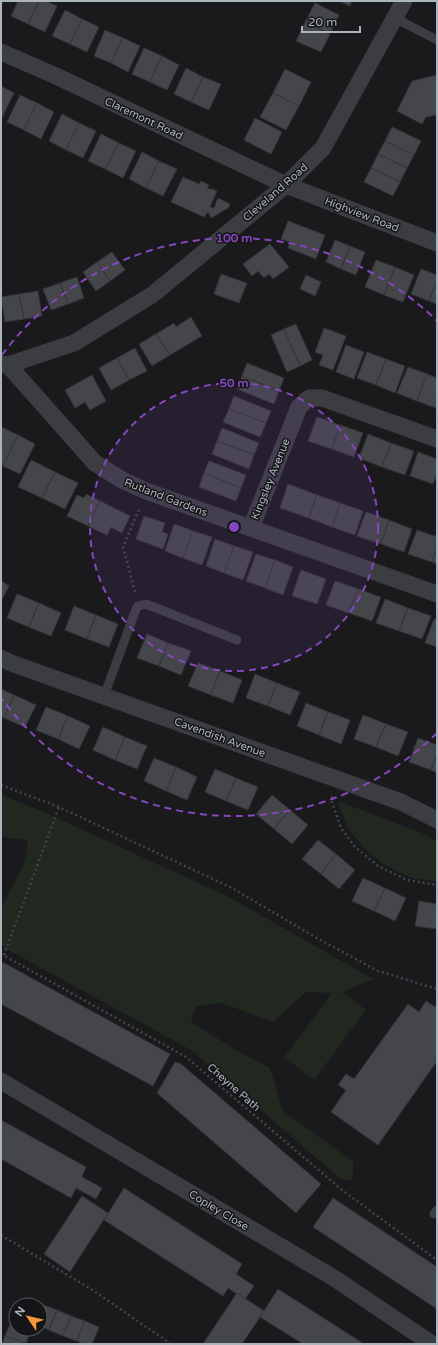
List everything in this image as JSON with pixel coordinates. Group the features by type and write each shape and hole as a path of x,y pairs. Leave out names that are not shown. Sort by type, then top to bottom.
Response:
{"street":[{"name":"Cleveland Road","path":"5,364 74,343 152,295 286,186 323,148 404,1"},
{"name":"Claremont Road","path":"1,52 56,76 286,186"},
{"name":"Highview Road","path":"286,186 437,242"},
{"name":"Rutland Gardens","path":"5,364 95,463 122,480 146,492 251,528"},
{"name":"Kingsley Avenue","path":"437,439 322,398 309,398 299,407 251,528 437,594"},
{"name":"Cavendish Avenue","path":"1,658 11,663 401,802 437,820"},
{"name":"Copley Close","path":"1,1081 334,1278 432,1344"}],"lane":[{"path":"395,18 437,40"},
{"path":"104,696 138,606 146,604 237,640"}],"path":[{"path":"138,606 123,547 146,492"},
{"path":"335,778 332,802 342,828 355,847 378,866 407,880 437,885"},
{"path":"1,785 59,807 232,888 315,937 378,971 437,989"},
{"path":"3,954 59,807"},
{"name":"Cheyne Path","path":"3,954 186,1057 342,1190 437,1260"},
{"path":"1,1235 94,1291 171,1344"}],"shaded area":[{"path":"1,795 44,812 227,896 373,979 342,992 366,1010 314,1080 284,1057 332,993 306,992 273,1022 222,1003 196,1006 191,1022 239,1052 270,1068 283,1111 354,1162 352,1180 341,1179 191,1050 1,946 1,908 25,861 28,840 1,837"},
{"path":"338,801 422,833 437,841 437,881 411,878 383,864 362,846 347,827"}],"building":[{"path":"18,1 39,1 28,24 11,16"},
{"path":"39,1 46,1 57,6 45,32 28,24"},
{"path":"339,1 352,1 350,6"},
{"path":"315,3 339,15 330,34 305,22"},
{"path":"65,10 82,19 70,44 52,36"},
{"path":"82,19 99,27 87,52 70,44"},
{"path":"305,22 330,34 321,52 296,41"},
{"path":"105,30 123,38 111,63 94,56"},
{"path":"123,38 140,46 128,72 111,63"},
{"path":"144,48 162,56 150,82 132,74"},
{"path":"162,56 179,65 167,90 150,82"},
{"path":"186,68 203,77 191,102 174,94"},
{"path":"285,69 311,82 299,106 273,93"},
{"path":"437,75 437,115 426,117 422,124 397,111 412,81"},
{"path":"203,77 221,84 209,110 191,102"},
{"path":"1,86 14,93 1,120"},
{"path":"273,93 299,106 286,130 260,117"},
{"path":"20,95 37,103 24,130 7,122"},
{"path":"37,103 54,112 41,139 24,130"},
{"path":"62,114 79,123 66,150 49,141"},
{"path":"255,118 282,132 271,154 244,140"},
{"path":"79,123 96,131 83,158 66,150"},
{"path":"392,127 421,141 414,155 385,141"},
{"path":"101,134 119,143 105,169 88,161"},
{"path":"385,141 414,155 407,168 378,154"},
{"path":"119,143 136,151 123,178 105,169"},
{"path":"142,152 159,161 146,188 129,179"},
{"path":"378,154 407,168 400,182 371,168"},
{"path":"159,161 177,169 163,196 146,188"},
{"path":"371,168 400,182 393,196 364,182"},
{"path":"183,177 199,184 201,181 209,185 207,189 217,191 210,207 214,208 218,198 230,204 228,208 211,218 208,212 204,217 171,202"},
{"path":"288,221 325,235 316,259 288,248 290,242 281,239"},
{"path":"335,240 350,246 341,269 326,262"},
{"path":"270,244 289,267 273,279 269,274 264,278 258,271 252,276 243,264"},
{"path":"350,246 365,252 356,275 341,269"},
{"path":"112,252 125,270 110,281 97,262"},
{"path":"376,260 395,267 384,295 365,287"},
{"path":"97,262 110,281 96,291 83,272"},
{"path":"395,267 414,275 403,302 384,295"},
{"path":"421,269 437,275 437,282 429,301 411,294"},
{"path":"221,274 247,283 239,303 214,294"},
{"path":"306,275 321,282 315,296 300,289"},
{"path":"77,277 84,298 68,304 60,283"},
{"path":"437,282 437,304 429,301"},
{"path":"60,283 68,304 51,310 43,289"},
{"path":"38,291 42,316 24,319 19,294"},
{"path":"19,294 24,319 5,322 1,297"},
{"path":"191,317 202,336 170,355 156,334 174,323 176,327"},
{"path":"296,324 312,360 300,366 284,329"},
{"path":"324,328 346,336 333,370 319,365 323,355 315,352"},
{"path":"284,329 300,366 287,372 271,335"},
{"path":"156,334 170,355 152,366 139,344"},
{"path":"346,345 364,352 354,379 336,372"},
{"path":"135,348 147,371 129,380 117,358"},
{"path":"367,352 386,359 376,385 357,378"},
{"path":"117,358 129,380 111,390 99,368"},
{"path":"386,359 405,366 395,393 376,385"},
{"path":"247,363 284,378 279,391 242,376"},
{"path":"408,367 427,374 417,401 397,393"},
{"path":"427,374 437,378 436,408 417,401"},
{"path":"92,375 106,401 90,410 85,402 75,408 65,390"},
{"path":"242,376 279,391 274,404 237,389"},
{"path":"234,396 271,411 266,423 229,409"},
{"path":"229,409 266,423 260,437 223,422"},
{"path":"317,417 340,425 332,449 308,441"},
{"path":"340,425 363,433 354,457 332,449"},
{"path":"1,427 18,435 3,466 1,465"},
{"path":"222,428 259,443 254,455 217,441"},
{"path":"368,434 391,443 382,467 359,458"},
{"path":"18,435 35,444 20,474 3,466"},
{"path":"217,441 254,455 249,469 212,454"},
{"path":"391,443 414,451 405,475 382,467"},
{"path":"418,452 437,459 437,473 433,484 410,476"},
{"path":"31,460 55,472 42,498 18,487"},
{"path":"209,461 246,475 241,488 204,473"},
{"path":"55,472 78,483 65,509 42,498"},
{"path":"204,473 241,488 236,501 199,487"},
{"path":"288,484 317,495 309,518 280,508"},
{"path":"86,494 100,501 88,526 67,516 77,495 84,498"},
{"path":"317,495 340,503 332,527 309,518"},
{"path":"100,501 130,516 122,533 111,527 107,535 88,526"},
{"path":"340,503 363,511 355,535 332,527"},
{"path":"366,512 389,520 381,544 357,536"},
{"path":"144,516 165,523 162,532 168,534 163,549 136,539"},
{"path":"389,520 412,529 404,552 381,544"},
{"path":"174,524 193,531 183,558 165,551"},
{"path":"417,530 437,537 437,547 432,562 408,554"},
{"path":"193,531 212,537 202,565 183,558"},
{"path":"215,539 234,546 224,573 206,566"},
{"path":"234,546 253,552 243,580 224,573"},
{"path":"437,547 437,564 432,562"},
{"path":"256,554 275,560 265,588 246,581"},
{"path":"275,560 293,567 283,595 265,588"},
{"path":"301,570 326,579 317,604 292,596"},
{"path":"1,581 9,586 1,601"},
{"path":"335,581 358,589 349,613 326,605"},
{"path":"358,589 381,597 372,621 349,613"},
{"path":"17,594 39,603 29,627 7,618"},
{"path":"385,599 408,608 399,631 376,623"},
{"path":"39,603 61,613 51,636 29,627"},
{"path":"74,606 96,615 87,639 65,630"},
{"path":"408,608 431,616 422,639 399,631"},
{"path":"96,615 118,624 109,647 87,639"},
{"path":"434,619 437,620 437,647 425,643"},
{"path":"147,634 168,643 159,666 137,658"},
{"path":"168,643 191,651 181,675 159,666"},
{"path":"198,663 220,671 211,695 188,686"},
{"path":"220,671 242,680 233,703 211,695"},
{"path":"255,674 277,683 268,706 246,698"},
{"path":"277,683 300,692 290,715 268,706"},
{"path":"1,689 14,695 4,718 1,717"},
{"path":"14,695 36,705 25,727 4,718"},
{"path":"306,703 328,712 319,735 297,726"},
{"path":"46,707 68,716 58,739 36,730"},
{"path":"328,712 350,720 341,744 319,735"},
{"path":"363,715 386,724 376,747 354,739"},
{"path":"68,716 90,726 79,749 58,739"},
{"path":"386,724 408,732 398,756 376,747"},
{"path":"103,727 125,737 115,760 93,750"},
{"path":"125,737 147,746 137,769 115,760"},
{"path":"418,738 437,745 437,755 431,770 409,762"},
{"path":"437,755 437,773 431,770"},
{"path":"154,758 176,767 166,791 144,781"},
{"path":"176,767 197,777 187,800 166,791"},
{"path":"215,769 236,778 226,801 205,792"},
{"path":"236,778 258,787 248,810 226,801"},
{"path":"272,795 290,810 274,829 256,814"},
{"path":"290,810 308,825 292,844 274,829"},
{"path":"318,840 336,854 321,874 302,859"},
{"path":"336,854 355,870 339,889 321,874"},
{"path":"363,878 385,888 374,911 352,901"},
{"path":"385,888 406,898 395,921 374,911"},
{"path":"419,901 437,904 437,929 415,926"},
{"path":"1,963 4,963 170,1054 153,1086 1,1004"},
{"path":"426,1001 435,1007 437,1004 437,1061 378,1145 331,1112 346,1090 338,1085 346,1074 354,1079 408,1004 419,1012"},
{"path":"175,1062 181,1064 321,1184 296,1213 157,1093"},
{"path":"1,1120 86,1167 82,1177 102,1188 96,1199 76,1188 71,1198 1,1159"},
{"path":"124,1188 242,1264 236,1274 254,1286 245,1299 228,1288 223,1296 104,1220"},
{"path":"82,1196 108,1213 70,1272 44,1254"},
{"path":"333,1198 437,1267 437,1309 313,1227"},
{"path":"278,1289 364,1344 303,1344 260,1317"},
{"path":"237,1293 264,1311 242,1344 203,1344"},
{"path":"48,1307 57,1310 48,1330"},
{"path":"57,1310 71,1316 63,1336 49,1330"},
{"path":"71,1316 85,1321 77,1341 63,1336"},
{"path":"85,1321 99,1327 92,1344 84,1344 77,1341"},
{"path":"8,1329 8,1337 5,1336"},
{"path":"5,1336 26,1343 26,1344 2,1344"},
{"path":"8,1337 28,1337 26,1343"}]}
